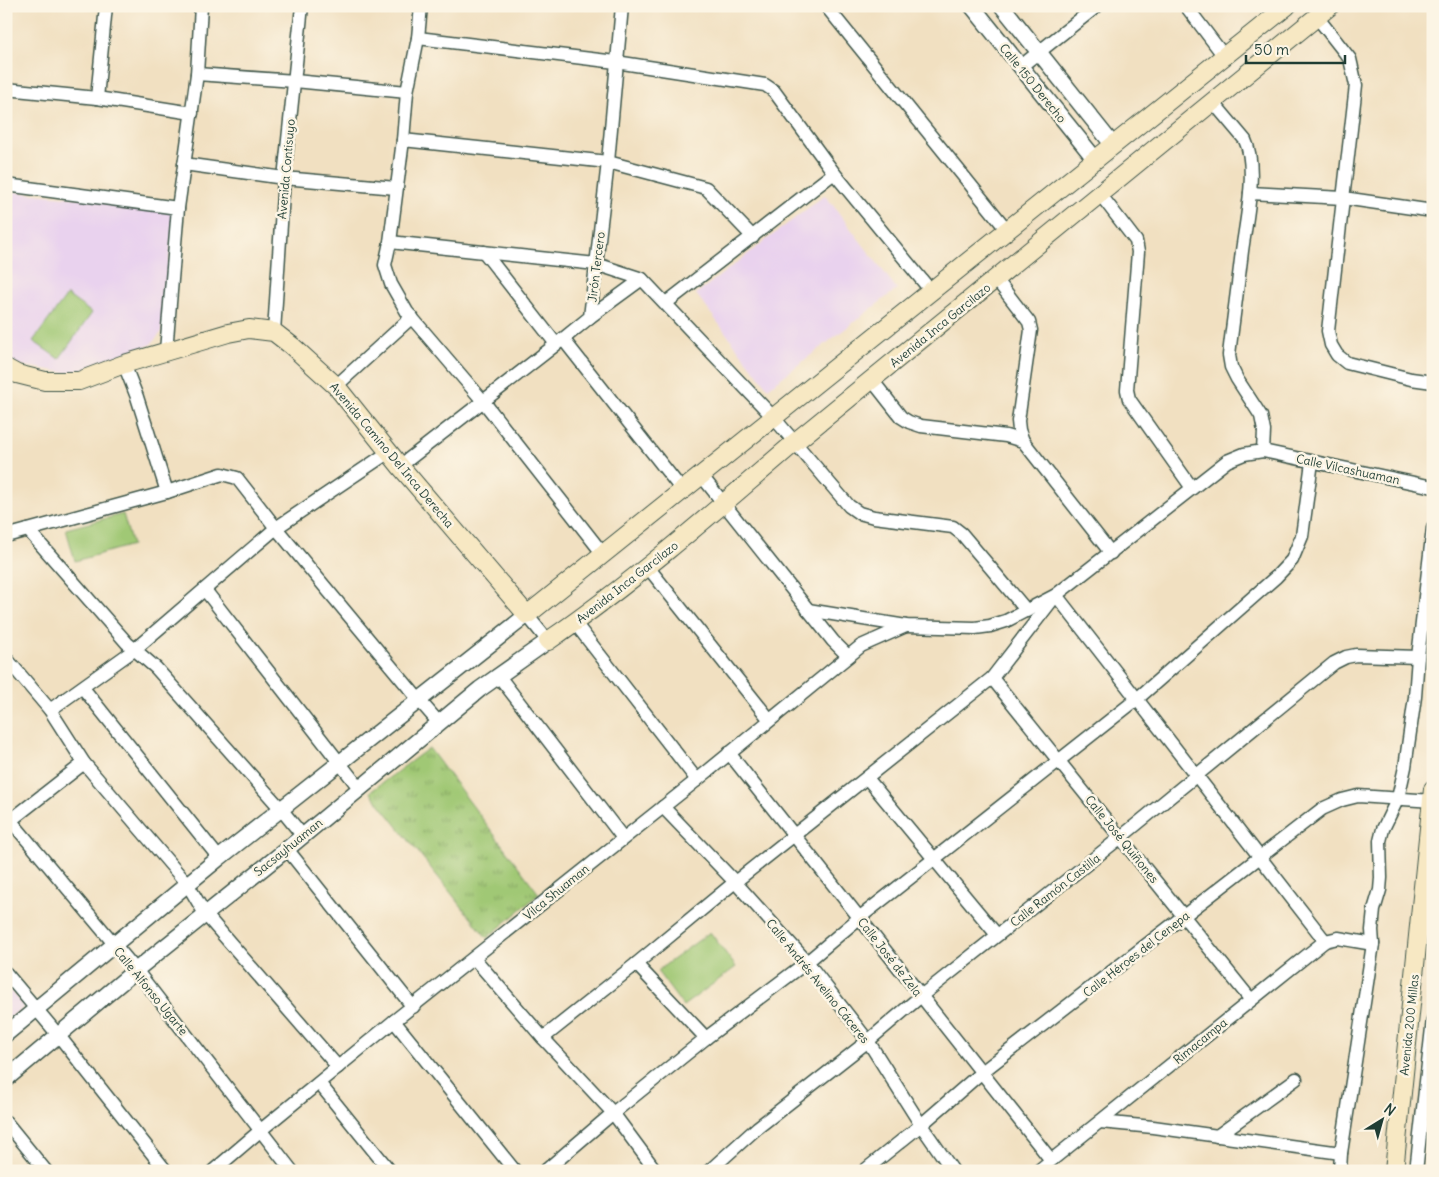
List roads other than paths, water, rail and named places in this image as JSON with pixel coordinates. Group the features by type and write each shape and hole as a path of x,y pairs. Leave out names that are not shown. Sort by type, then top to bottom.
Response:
{"main road":[{"path":"527,615 1287,6"},
{"name":"Avenida Inca Garcilazo","path":"548,641 575,623 648,566 724,504 794,443 1323,12"},
{"path":"6,368 17,374 45,381 79,381 124,364 228,333 249,329 274,332"},
{"name":"Avenida Camino Del Inca Derecha","path":"274,332 336,386 527,615"},
{"name":"Avenida 200 Millas","path":"1394,1171 1427,907 1432,797"}],"street":[{"path":"97,98 106,6"},
{"path":"166,351 178,208 197,74 201,6"},
{"name":"Avenida Contisuyo","path":"274,332 284,178 302,6"},
{"path":"421,6 418,38 407,92 403,140 390,242 385,265 391,284 407,312 483,401 603,554"},
{"name":"Jirón Tercero","path":"50,710 134,650 276,528 395,459 483,401 590,317 608,162 622,6"},
{"path":"826,6 1007,230"},
{"name":"Calle 150 Derecho","path":"972,6 1095,160"},
{"name":"Calle 150 Derecho","path":"1002,6 1113,145"},
{"path":"1020,67 1097,6"},
{"path":"1186,6 1224,56"},
{"path":"1323,12 1350,59 1356,85 1328,331 1331,344 1337,355 1347,363 1411,379 1433,382"},
{"path":"418,38 616,62 765,85 774,91 834,173 931,291"},
{"path":"197,74 295,80 407,92"},
{"path":"6,89 97,98 192,113"},
{"path":"808,610 906,626 959,628 990,626 1006,621 1056,595 1227,461 1244,454 1262,451 1264,431 1261,416 1237,379 1231,367 1229,355 1250,193 1251,157 1245,140 1213,102"},
{"path":"403,140 608,162 706,188 753,237"},
{"path":"184,164 284,178 396,188"},
{"path":"666,303 834,173"},
{"path":"6,185 178,208"},
{"path":"1250,193 1343,198 1433,211"},
{"path":"1100,194 1136,241 1138,252 1127,390 1129,399 1192,488"},
{"path":"390,242 596,264 642,279 774,418 849,506 859,513 874,518 953,527 962,534 1027,611"},
{"path":"484,252 682,490"},
{"path":"590,317 642,279"},
{"path":"996,279 1029,322 1031,330 1018,421 1023,440 1110,553"},
{"path":"336,386 412,317"},
{"path":"124,364 137,397 167,492"},
{"path":"872,380 901,417 909,422 921,426 1006,436 1023,440"},
{"name":"Calle Vilcashuaman","path":"1262,451 1433,487"},
{"path":"545,1171 706,1038 807,962 859,918 1137,699 1276,577 1292,560 1302,536 1312,462"},
{"path":"6,536 167,492 222,474 237,478 276,528 439,723"},
{"path":"701,475 808,610 848,656"},
{"path":"1340,1171 1373,944 1374,910 1380,890 1380,841 1383,829 1398,798 1405,767 1415,697 1433,528"},
{"path":"28,530 127,643 156,668 302,835"},
{"path":"648,566 770,720"},
{"path":"205,590 360,788"},
{"path":"1056,595 1325,941 1338,938 1373,944"},
{"path":"543,1038 735,882 992,678 1056,595"},
{"path":"6,1034 219,858 527,615 548,641"},
{"path":"575,623 697,780"},
{"name":"Vilca Shuaman","path":"213,1171 338,1067 697,780 848,656 861,646 906,626"},
{"name":"Sacsayhuaman","path":"6,1079 136,970 287,849 498,675 548,641"},
{"name":"Calle Ramón Castilla","path":"709,1171 757,1128 868,1041 921,996 1121,837 1334,663 1346,657 1356,655 1418,657"},
{"path":"6,658 50,710 84,763 188,885 205,914 338,1067"},
{"path":"6,666 20,674"},
{"path":"498,675 623,838"},
{"name":"Calle José Quiñones","path":"992,678 1251,1000"},
{"path":"83,688 219,858"},
{"name":"Calle José de Zela","path":"729,753 1051,1160"},
{"path":"8,820 84,763"},
{"path":"867,778 997,935"},
{"name":"Calle Héroes del Cenepa","path":"864,1171 982,1072 1322,809 1342,800 1358,796 1432,797"},
{"name":"Calle Andrés Avelino Cáceres","path":"663,807 735,882 807,962 868,1041 921,1125 953,1171"},
{"name":"Calle Alfonso Ugarte","path":"8,820 136,970 292,1171"},
{"path":"287,849 413,1007"},
{"name":"Rimacampa","path":"1038,1171 1325,941"},
{"path":"474,958 543,1038 613,1113 656,1171"},
{"path":"636,964 706,1038"},
{"path":"6,973 59,1036 166,1171"},
{"path":"1416,1171 1433,1019"},
{"path":"394,1022 515,1171"},
{"path":"1217,1136 1296,1079"},
{"path":"319,1083 390,1171"},
{"path":"6,1122 46,1171"},
{"path":"1100,1122 1342,1153"}]}
